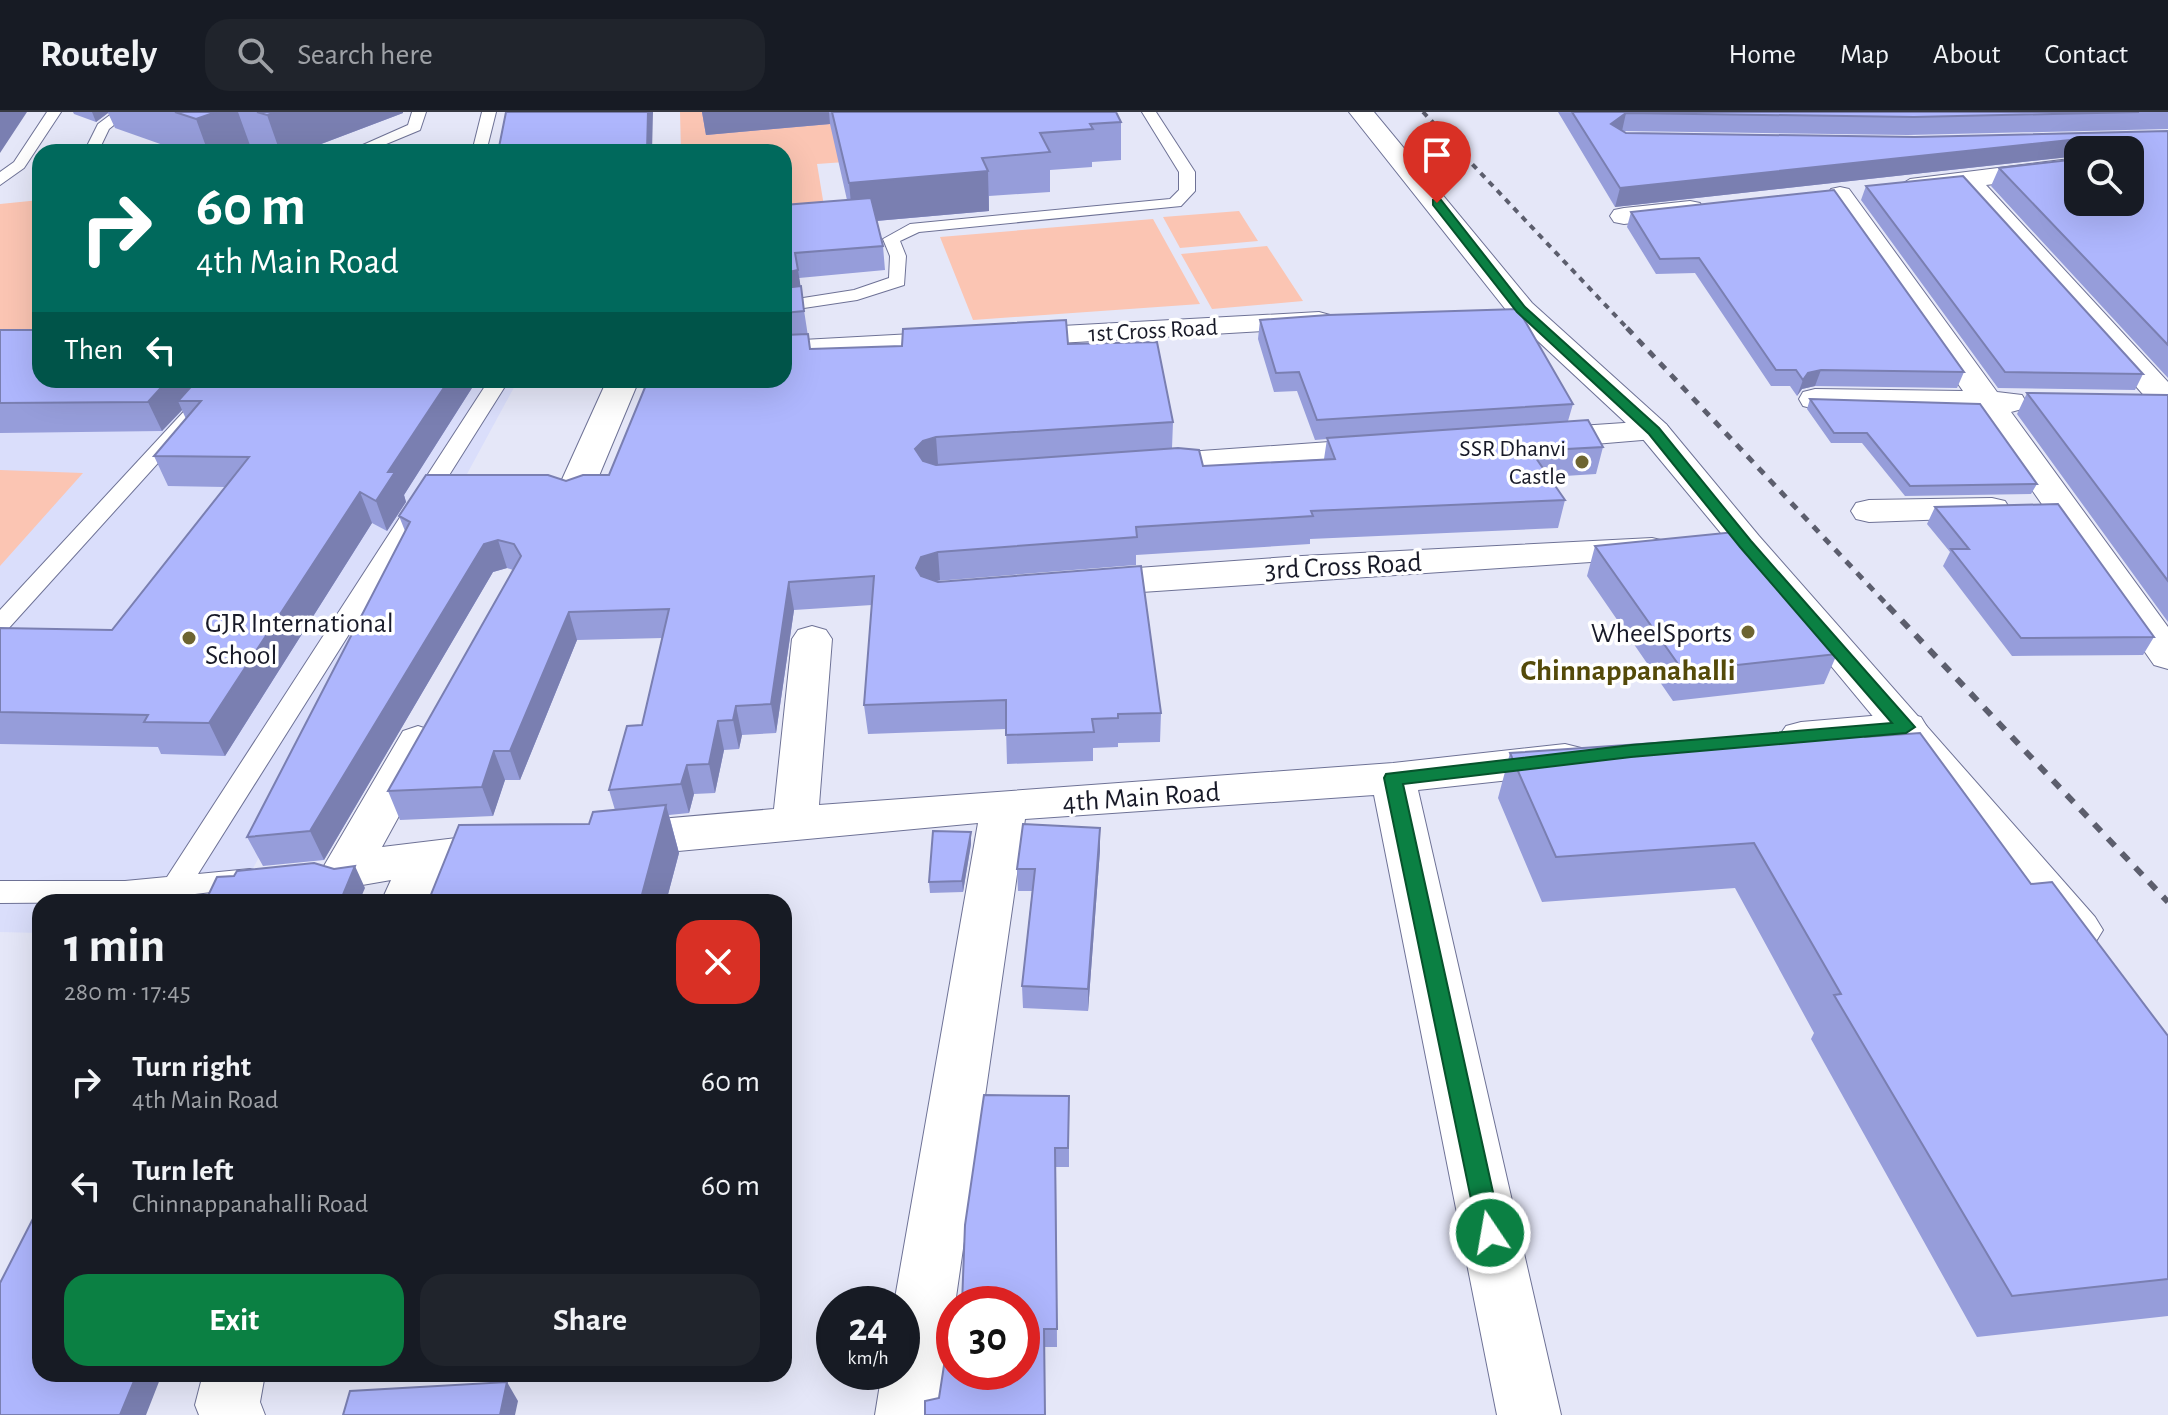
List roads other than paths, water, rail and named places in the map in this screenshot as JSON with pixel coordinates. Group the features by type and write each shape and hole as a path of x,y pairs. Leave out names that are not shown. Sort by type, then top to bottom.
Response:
{"street":[{"path":"1361,112 1506,310 1654,431 1746,544 2108,964"},
{"path":"2064,168 1851,193 1988,402 2168,656"},
{"path":"1968,181 2168,403"},
{"path":"1624,216 1719,205"},
{"name":"1st Cross Road","path":"792,350 1355,319"},
{"path":"573,495 620,388"},
{"path":"1815,399 2048,402"},
{"path":"2123,403 2168,403"},
{"path":"1501,441 1654,431"},
{"path":"1110,467 1423,446"},
{"path":"1869,511 2062,507"},
{"name":"3rd Cross Road","path":"1050,586 1302,567 1746,544"},
{"path":"795,825 812,639"},
{"name":"4th Main Road","path":"438,706 329,872 425,856 1004,805 1393,778 1599,755"},
{"path":"1753,741 1906,727"},
{"path":"1393,778 1529,1415"},
{"path":"907,1415 1004,805"},
{"path":"408,894 425,856"},
{"path":"232,1382 227,1405 233,1415"}],"lane":[{"path":"33,144 54,112"},
{"path":"374,144 415,127 419,112"},
{"path":"481,144 489,112"},
{"path":"792,305 857,295 898,281 898,256 891,239 916,227 1175,203 1187,191 1187,172 1149,112"},
{"path":"95,144 103,127 126,113"},
{"path":"0,180 19,165 32,145"},
{"path":"0,624 216,388"},
{"path":"175,887 494,388"},
{"path":"0,892 125,892 283,877"}],"railway":[{"path":"1423,112 1629,330"},
{"path":"1627,328 1890,608"},
{"path":"1888,606 2168,902"}],"place":[{"name":"SSR Dhanvi Castle","path":"1582,462"},
{"name":"WheelSports","path":"1748,632"},
{"name":"GJR International School","path":"189,638"}],"district":[{"name":"Chinnappanahalli","path":"1628,670"}]}
